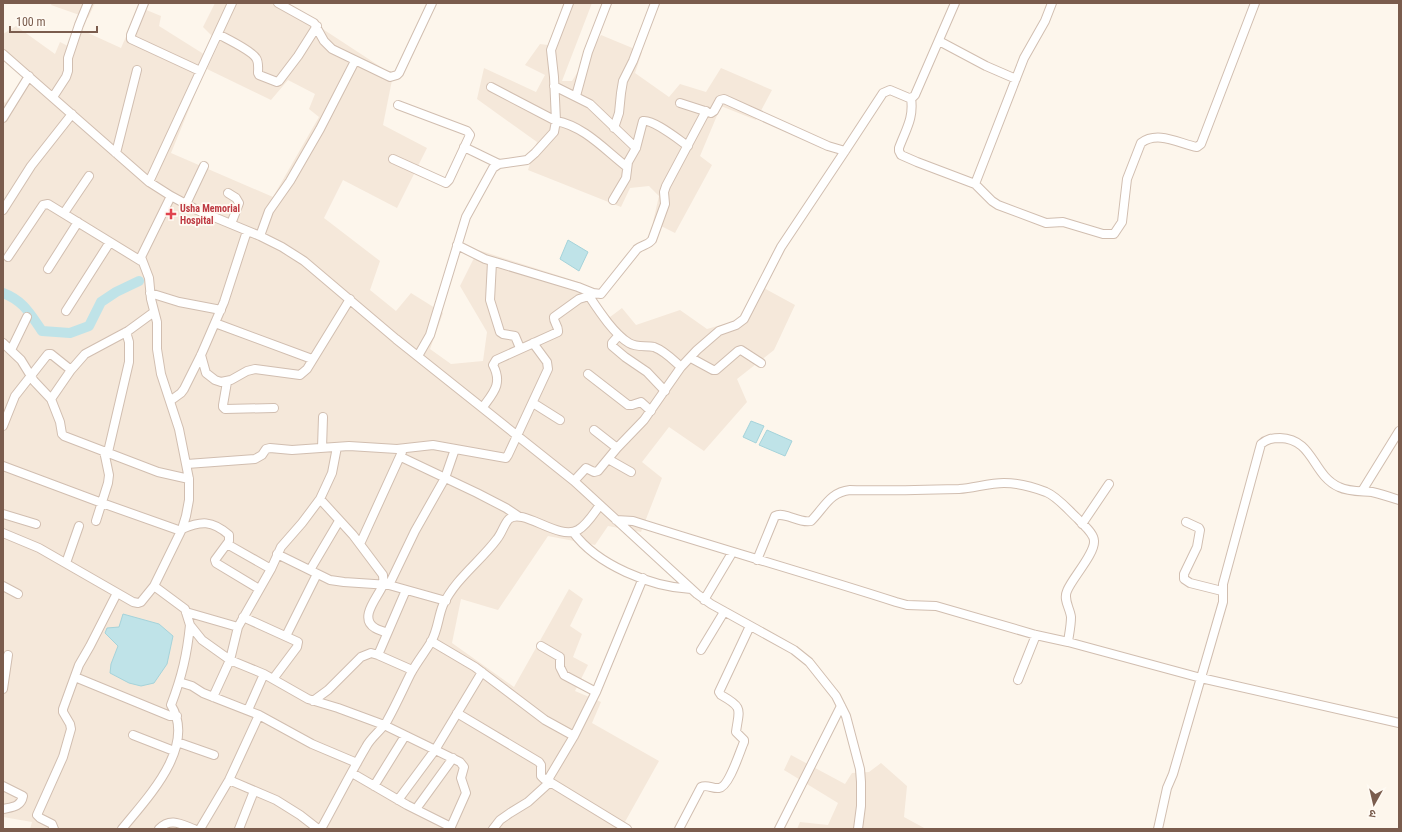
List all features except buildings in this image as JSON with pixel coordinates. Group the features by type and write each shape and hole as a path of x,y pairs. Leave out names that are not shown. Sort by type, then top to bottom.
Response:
{"street":[{"path":"53,97 66,77 68,71 68,58 78,25 88,3"},
{"path":"144,3 131,35 131,39 200,71"},
{"path":"149,182 232,3"},
{"path":"278,3 314,23 328,47 355,61 390,76 396,76 432,3"},
{"path":"418,356 430,335 469,209 493,168 499,164 527,160 552,135 555,128 556,121 551,50 569,3"},
{"path":"576,96 588,52 607,3"},
{"path":"614,128 619,114 624,81 655,3"},
{"path":"955,3 914,95 911,98 911,117 899,148 900,153 917,162 975,184 998,205 1046,223 1063,222 1103,234 1114,234 1122,222 1127,179 1141,143 1152,138 1165,138 1197,147 1201,144 1255,3"},
{"path":"975,184 1024,58 1045,21 1052,3"},
{"path":"218,34 251,53 256,58 258,62 259,76 277,82 298,56 317,26"},
{"path":"939,41 986,66 1016,79"},
{"path":"3,54 149,182 186,204 260,236 282,247 304,261 350,298 396,339 483,407 574,482 704,600 794,650 809,662 836,696 846,716 860,769 861,800 858,829"},
{"path":"260,236 269,211 290,181 320,129 355,61"},
{"path":"116,153 137,70"},
{"path":"3,118 29,76"},
{"path":"554,86 590,104 636,148"},
{"path":"491,87 556,121 565,123 589,136 602,145 627,167"},
{"path":"574,482 586,468 597,472 617,448 644,420 681,367 708,340 719,331 736,325 744,319 782,247 883,93 890,90 911,98"},
{"path":"680,103 713,113 720,100 724,99 828,146 845,151"},
{"path":"393,159 446,183 449,180 470,135 467,131 398,106"},
{"path":"483,407 498,384 494,363 496,360 558,332 554,317 579,298 604,292 637,249 652,240 665,204 664,192 666,186 706,111"},
{"path":"4,205 31,166 72,114"},
{"path":"613,200 626,178 628,162 636,148 641,123 645,120 659,127 688,146"},
{"path":"464,147 499,164"},
{"path":"186,204 204,166"},
{"path":"64,213 89,176"},
{"path":"228,193 236,198 239,203 231,224"},
{"path":"3,533 39,548 133,602 141,602 154,586 181,530 186,516 189,479 180,434 163,383 149,278 141,261 141,255 171,196"},
{"path":"8,257 43,205 48,204 141,261"},
{"path":"48,269 78,222"},
{"path":"170,401 184,389 201,355 221,310 247,231"},
{"path":"66,311 110,242"},
{"path":"457,245 492,262 578,287 591,295 619,335 635,345 652,347 660,350 681,367"},
{"path":"492,262 490,305 500,332 515,336 520,348"},
{"path":"150,293 179,302 221,310"},
{"path":"201,355 206,373 215,380 221,382 227,382 247,371 255,369 300,375 307,369 350,298"},
{"path":"51,399 71,370 85,354 129,330 154,312"},
{"path":"11,350 27,317"},
{"path":"215,323 312,359"},
{"path":"96,521 110,475 106,452 129,362 129,330"},
{"path":"619,335 612,343 612,346 647,372 665,391"},
{"path":"3,343 21,360 30,376 51,399 60,422 62,434 64,436 158,472 189,479"},
{"path":"402,453 433,445 506,458 533,403 548,366 547,362 533,343"},
{"path":"691,358 713,370 716,370 740,350 761,363"},
{"path":"3,426 15,396 49,353 71,370"},
{"path":"588,374 628,404 632,405 641,402 651,411"},
{"path":"227,382 223,405 225,409 274,408"},
{"path":"533,403 560,420"},
{"path":"322,448 323,417"},
{"path":"594,430 617,448"},
{"path":"1362,491 1399,431"},
{"path":"1158,829 1167,788 1173,774 1223,602 1222,591 1227,568 1258,450 1261,444 1274,438 1284,438 1298,442 1304,447 1325,477 1332,483 1346,490 1374,493 1399,500"},
{"path":"187,464 255,459 262,455 266,449 270,448 292,450 349,446 390,449 402,453 445,478 500,505 518,516 555,530 566,532 579,530 600,505"},
{"path":"213,697 230,660 238,627 271,569 281,547 302,524 320,499 332,473 337,447"},
{"path":"387,633 374,628 370,624 370,608 386,585 414,531 445,478 455,449"},
{"path":"360,544 402,453"},
{"path":"608,459 631,472"},
{"path":"3,466 102,503 181,530 200,523 211,523 229,535 230,538 215,560 216,563 259,589"},
{"path":"757,560 773,520 777,515 802,521 811,521 829,499 843,491 965,489 1005,483 1022,485 1051,495 1089,531 1094,541 1087,559 1071,582 1066,593 1071,620 1068,642"},
{"path":"1082,524 1108,484"},
{"path":"320,499 360,544 383,575 386,585"},
{"path":"3,514 36,524"},
{"path":"229,780 276,800 319,829 352,773 366,745 384,726 412,670 436,631 443,606 452,590 497,539 508,520 512,517 518,516"},
{"path":"616,520 633,521 732,553 810,574 907,605 936,606 1036,635 1068,642 1201,678 1399,723"},
{"path":"286,636 314,572 339,521"},
{"path":"1186,522 1199,528 1200,530 1197,547 1184,574 1184,579 1190,583 1222,591"},
{"path":"66,563 79,526"},
{"path":"573,532 587,548 625,572 670,586 691,589"},
{"path":"227,544 271,569"},
{"path":"704,600 732,553"},
{"path":"277,554 330,580 386,585 446,601"},
{"path":"493,829 505,816 528,802 550,780 596,692 643,578"},
{"path":"3,586 18,594"},
{"path":"154,586 182,607 186,612 190,624 202,640 230,660 264,674 308,699 338,708 384,726 460,762 464,767 462,778 466,793 450,828 352,773"},
{"path":"378,655 406,590"},
{"path":"54,829 52,824 37,815 63,757 71,726 63,709 79,664 90,646 117,592"},
{"path":"186,612 238,627"},
{"path":"701,650 724,612"},
{"path":"244,617 298,642 297,647 273,679"},
{"path":"122,829 166,772 177,742 178,736 176,716 171,705 186,661 190,624"},
{"path":"679,829 701,787 704,786 718,789 723,787 732,772 744,742 744,740 736,732 739,711 736,705 719,692 750,626"},
{"path":"1018,680 1036,635"},
{"path":"431,641 455,654 482,672 545,720 574,736"},
{"path":"541,646 560,657 560,667 564,675 596,692"},
{"path":"313,701 328,690 360,657 371,653 412,670"},
{"path":"3,689 8,655"},
{"path":"398,800 435,750 482,672"},
{"path":"248,710 264,674"},
{"path":"75,677 170,716 176,716"},
{"path":"179,682 192,686 203,693 259,715 312,744 357,763"},
{"path":"781,828 841,706"},
{"path":"457,713 539,762 542,778 550,780 628,829"},
{"path":"159,829 167,823 172,822 200,828 229,780 259,715"},
{"path":"133,735 174,751"},
{"path":"374,786 405,736"},
{"path":"177,742 214,755"},
{"path":"416,810 453,758"},
{"path":"3,786 23,796 22,802 19,804 3,809"},
{"path":"239,829 254,791"}],"shaded area":[{"path":"52,3 95,3 88,18 51,5"},
{"path":"215,3 283,3 393,75 383,125 427,148 397,208 343,180 324,218 380,261 370,290 396,311 411,293 443,313 430,349 451,364 483,361 487,332 460,286 478,250 582,283 610,317 622,308 636,325 680,310 707,329 739,320 760,286 795,305 774,350 737,379 747,402 704,451 669,427 642,462 662,478 641,532 608,526 595,545 548,536 498,610 461,599 452,643 514,687 569,589 583,599 570,626 582,634 573,657 588,665 575,691 601,702 592,723 659,761 621,829 30,829 32,822 3,817 3,101 5,103 29,71 3,55 3,34 16,26 55,54 60,42 68,46 75,27 121,48 139,7 161,16 159,26 210,58 171,153 273,197 319,117 309,109 315,94 288,80 271,100 207,69 219,43 203,27"},
{"path":"564,3 592,3 562,81 572,81 601,35 642,52 635,73 669,97 680,84 706,92 721,68 772,90 756,120 721,106 700,156 712,165 675,233 653,222 659,196 649,186 630,188 621,207 528,170 537,142 477,99 484,68 536,92 545,75 525,65 540,44 548,45"},
{"path":"791,755 845,784 852,773 869,772 881,763 907,786 904,817 926,829 797,829 800,822 828,825 838,803 784,770"}],"water":[{"path":"568,240 588,252 579,271 560,259"},
{"path":"751,421 764,426 756,443 743,437"},
{"path":"767,430 792,441 785,456 759,445"},
{"path":"123,614 159,624 173,636 167,664 154,683 141,686 129,683 110,673 111,664 118,646 105,633 107,628 119,627"}],"waterway":[{"path":"3,293 21,304 42,331 70,333 89,326 101,302 116,292 139,281"}],"place":[{"name":"Usha Memorial Hospital","path":"171,214"}]}
